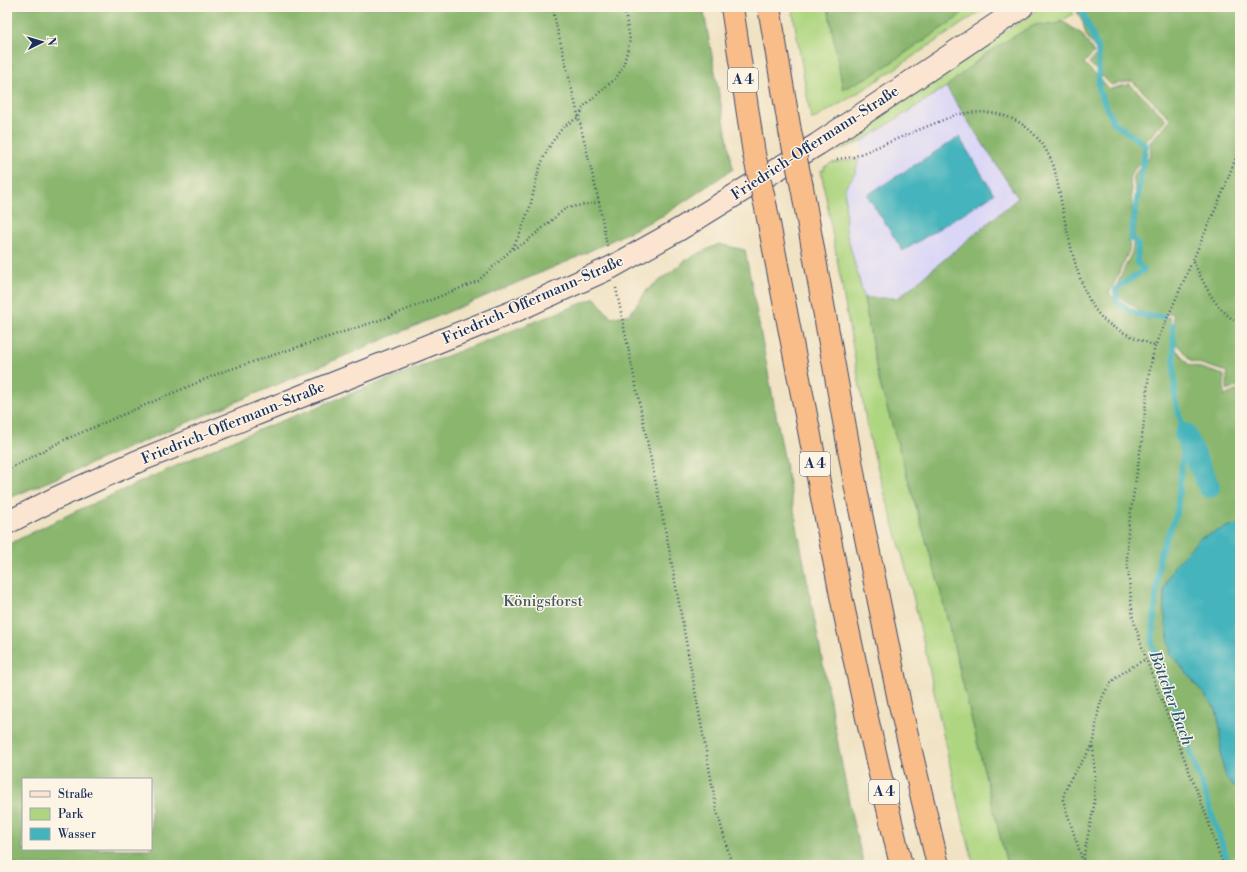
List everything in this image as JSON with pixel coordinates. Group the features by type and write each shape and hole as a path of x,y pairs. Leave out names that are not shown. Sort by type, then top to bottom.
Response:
{"highway":[{"name":"A 4","path":"732,7 754,154 766,208 847,625 901,865"},
{"name":"A 4","path":"769,7 790,131 802,186 858,502 900,705 938,865"}],"main road":[{"name":"Friedrich-Offermann-Straße","path":"7,523 54,499 136,462 515,311 612,267 680,230 818,144 1022,7"}],"path":[{"path":"552,7 599,202 669,550 718,811 732,865"},
{"path":"512,249 519,236 530,207 544,157 563,128 579,117 584,106 616,78 623,67 630,40 624,7"},
{"path":"832,159 853,157 955,115 969,112 1000,115 1019,121 1036,135 1048,151 1054,167 1079,274 1090,301 1104,320 1123,332 1155,346"},
{"path":"1223,865 1206,815 1146,659 1133,619 1127,560 1128,530 1142,439 1149,373 1155,346 1193,261 1240,147"},
{"path":"7,470 64,440 222,372 386,318 478,281 512,249 526,242 566,208 599,202"},
{"path":"1193,261 1216,305 1227,316 1240,324"},
{"path":"1083,859 1094,806 1095,776 1093,745 1097,714 1106,688 1122,672 1146,659"},
{"path":"1084,865 1063,800 1064,788 1093,745"}],"shaded area":[{"path":"946,87 1018,198 898,298 864,298 846,231 845,188 855,173 862,141"}],"green space":[{"path":"7,7 703,7 733,169 664,215 573,259 7,499"},
{"path":"792,7 828,7 843,89 874,74 957,18 968,7 987,7 863,90 816,118 811,119"},
{"path":"828,7 968,7 957,18 874,74 843,89"},
{"path":"1041,7 1069,7 1073,14 1053,26 1035,25 985,54 946,87 862,141 822,157 821,150 909,97"},
{"path":"1085,7 1240,7 1240,385 1227,391 1227,372 1191,361 1176,343 1173,313 1150,317 1113,293 1132,252 1138,208 1133,176 1151,154 1150,142 1171,119 1132,81 1111,85 1089,63 1098,53 1086,35 1083,23 1077,12"},
{"path":"1062,21 1082,34 1094,53 1084,63 1110,89 1130,84 1166,119 1146,141 1148,153 1130,175 1132,207 1129,251 1109,294 1149,320 1170,317 1173,345 1188,364 1224,375 1224,396 1240,389 1240,524 1227,527 1174,566 1164,589 1164,611 1171,654 1216,709 1220,728 1221,759 1227,780 1240,792 1240,865 1007,865 938,581 878,377 864,298 898,298 1018,198 946,87 987,54 1021,32 1039,24 1049,25"},
{"path":"859,159 855,173 845,188 846,231 864,298 878,377 938,581 1007,865 974,865 957,798 913,596 867,426 821,170 825,170 824,167 831,163"},
{"name":"Königsforst","path":"719,244 745,250 852,818 864,865 7,865 7,545 74,512 233,440 595,298 611,318 630,314 647,290 689,258"}],"water":[{"path":"959,137 994,194 903,251 867,195"},
{"path":"1240,524 1240,792 1227,780 1221,759 1220,728 1216,709 1171,654 1164,611 1164,589 1174,566 1200,538 1227,527"}],"waterway":[{"name":"Böttcher Bach","path":"1081,9 1098,48 1099,91 1114,123 1146,145 1131,237 1138,246 1137,263 1144,270 1116,289 1117,302 1128,310 1138,314 1163,317"},
{"name":"Böttcher Bach","path":"1173,325 1175,401 1185,434 1177,513 1160,553 1152,644 1177,711 1229,865"},
{"name":"Böttcher Bach","path":"1185,434 1209,487"}]}
